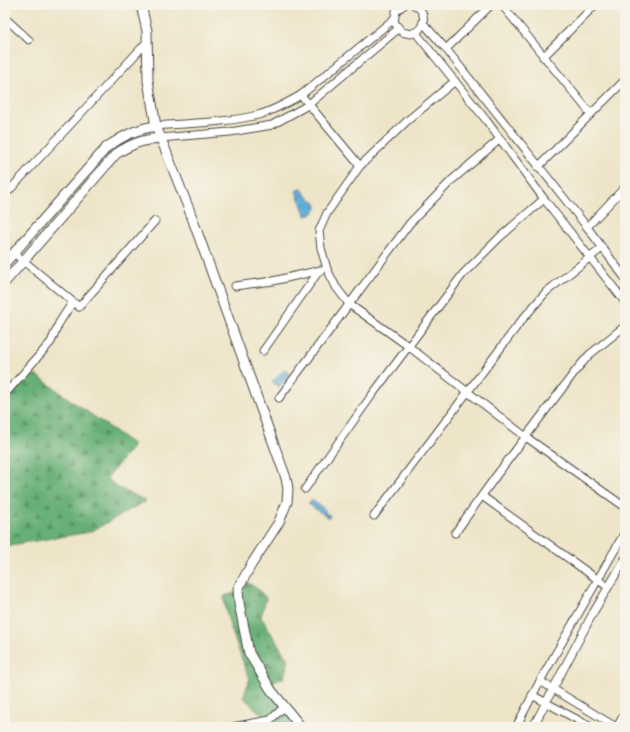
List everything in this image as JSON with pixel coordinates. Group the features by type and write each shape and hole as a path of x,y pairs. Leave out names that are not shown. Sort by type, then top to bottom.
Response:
{"street":[{"path":"141,5 147,42 148,80 156,126 190,212 286,478 288,489 286,502 279,522 251,565 238,589 239,603 249,652 271,690 301,727"},
{"path":"5,263 88,166 107,147 125,134 140,128 203,122 260,114 300,95 394,18 396,11 404,5"},
{"path":"446,49 491,5"},
{"path":"502,5 591,114"},
{"path":"543,57 595,5"},
{"path":"394,18 398,29 406,34 416,33 423,23 423,15 419,6"},
{"path":"5,18 29,40"},
{"path":"423,23 446,49 521,146 587,227 625,278"},
{"path":"5,282 116,154 130,145 142,140 204,135 272,124 308,105 398,29"},
{"path":"416,33 512,154 544,199 625,302"},
{"path":"5,195 147,42"},
{"path":"538,167 625,80"},
{"path":"455,81 407,121 360,166 327,213 319,231 321,248 327,269 336,287 349,304 408,346 526,437 625,506"},
{"path":"300,95 360,166"},
{"path":"220,120 220,133"},
{"path":"203,122 204,135"},
{"path":"280,398 410,223 452,180 500,139"},
{"path":"512,154 521,146"},
{"path":"88,166 98,174"},
{"path":"587,227 625,187"},
{"path":"305,489 408,346 463,274 500,236 544,199"},
{"path":"14,253 77,307 81,306 156,221"},
{"path":"374,516 520,321 546,292 602,248"},
{"path":"235,286 273,282 327,269"},
{"path":"262,351 319,271"},
{"path":"5,394 51,342 59,323 72,302"},
{"path":"455,534 526,437 589,355 625,326"},
{"path":"482,496 608,588"},
{"path":"516,727 532,695 625,532"},
{"path":"533,727 625,559"},
{"path":"540,681 617,727 625,713"},
{"path":"532,695 591,727"},
{"path":"232,727 270,720 284,707"}],"green space":[{"path":"36,375 134,445 107,478 117,487 146,501 90,532 5,546 5,399 27,376"},
{"path":"247,582 259,590 266,598 261,617 288,660 284,678 275,680 271,690 301,727 275,727 243,697 250,678 245,668 230,624 224,596 236,593"}],"water":[{"path":"298,189 302,189 306,196 315,202 317,209 312,214 306,216 296,191"},
{"path":"285,369 290,373 279,387 272,382"},
{"path":"312,500 325,510 325,513 330,515 329,518 308,504"}]}
